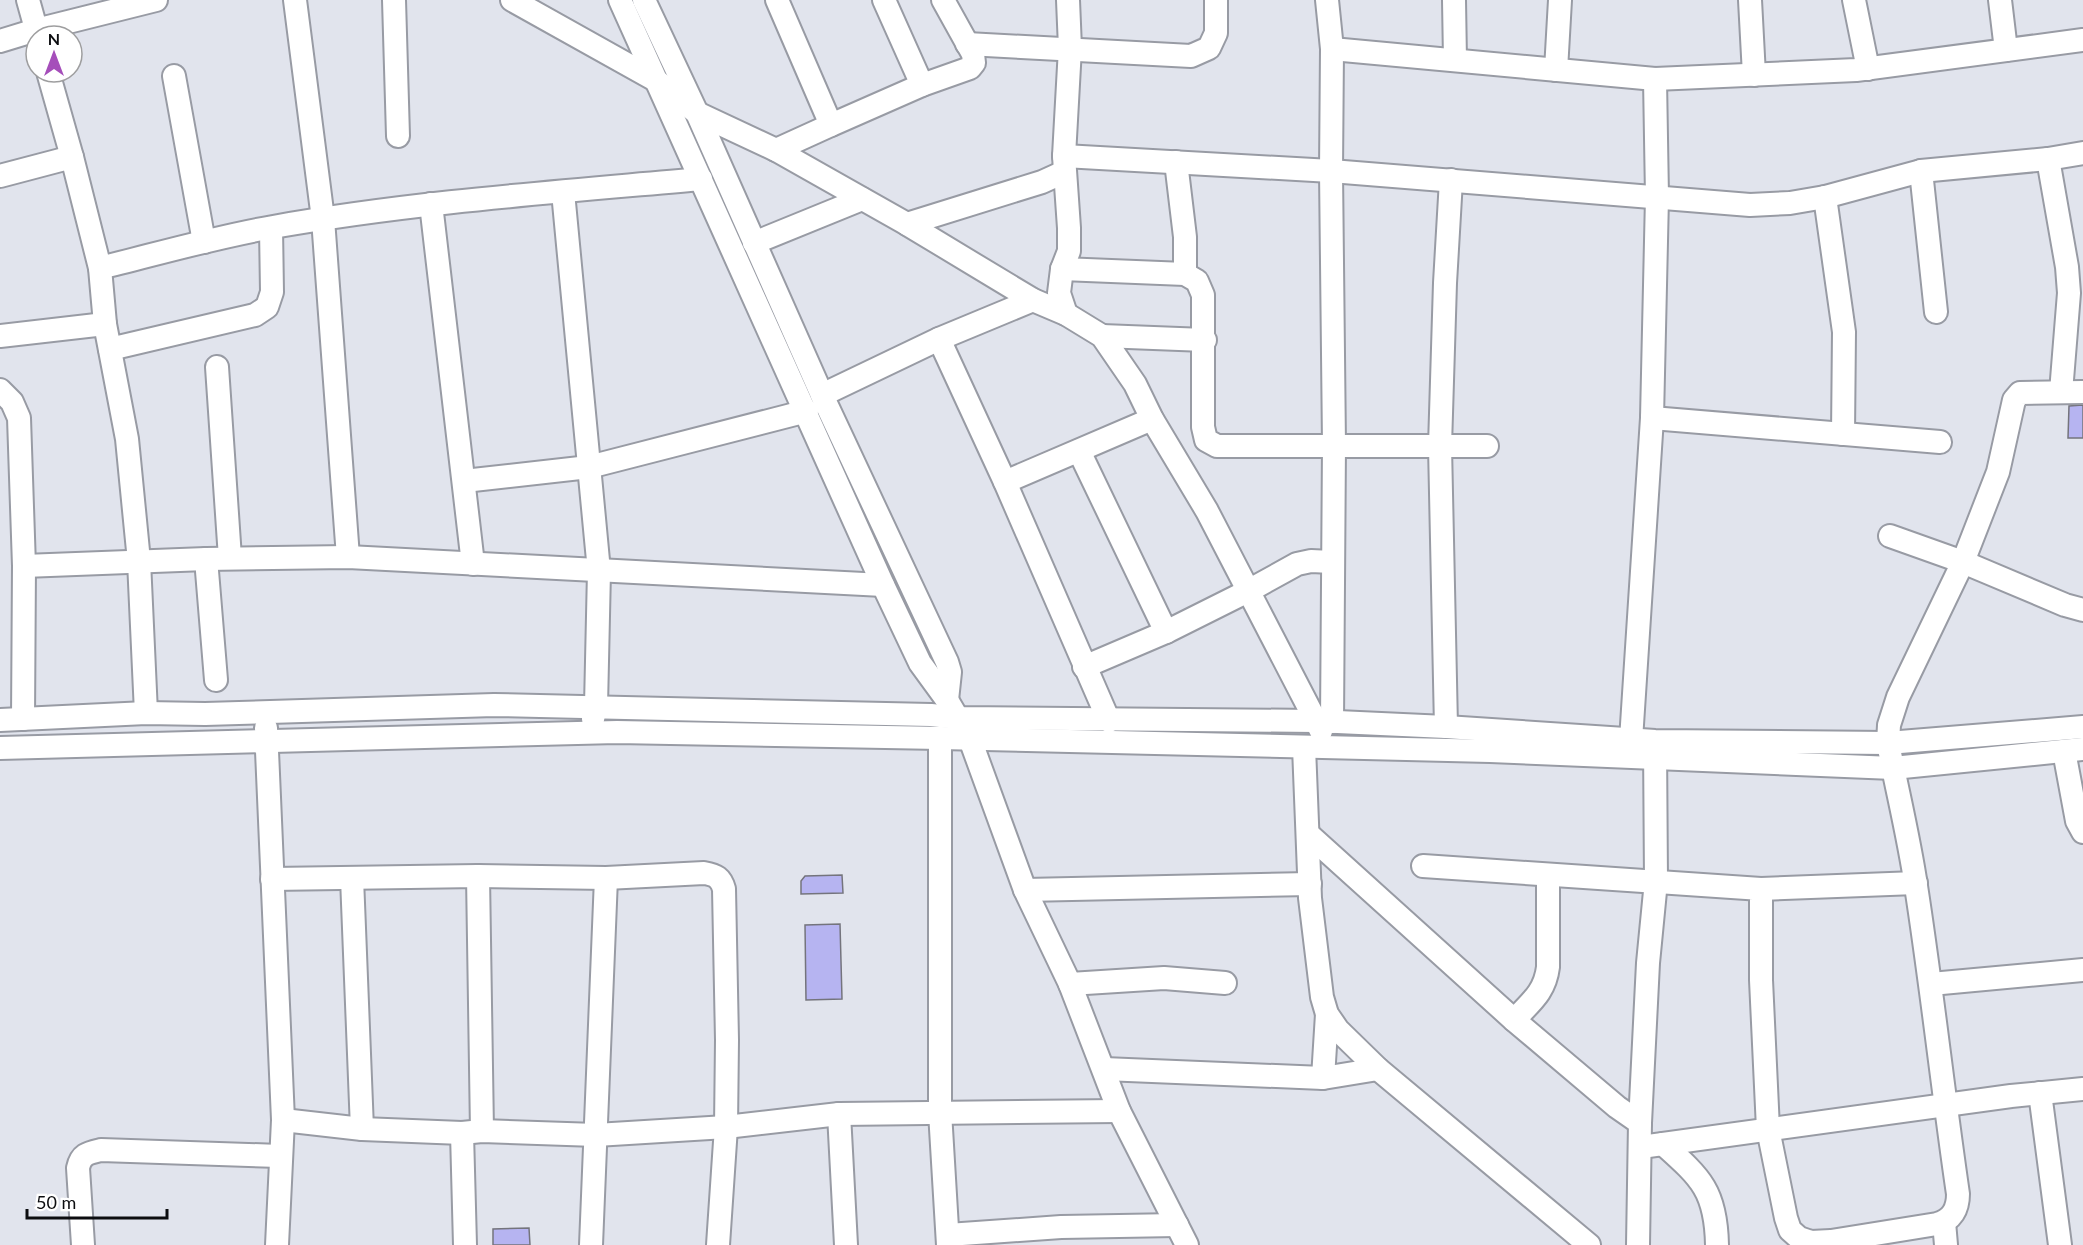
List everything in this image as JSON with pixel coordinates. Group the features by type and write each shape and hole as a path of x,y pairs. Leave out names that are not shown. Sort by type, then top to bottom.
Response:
{"street":[{"path":"28,0 35,24"},
{"path":"69,24 156,0"},
{"path":"295,0 323,219 348,557"},
{"path":"394,0 398,136"},
{"path":"512,0 657,81 697,113 776,150 907,224 1034,300 1066,314 1102,336 1135,384 1152,419 1207,511 1324,722"},
{"path":"621,0 701,179 947,662 953,709"},
{"path":"644,0 754,243 883,585 920,663 953,709 970,739 1025,890 1070,984 1119,1111 1187,1245"},
{"path":"777,0 831,125"},
{"path":"884,0 922,85"},
{"path":"776,150 922,85 970,68 974,63 973,54 943,0"},
{"path":"1066,314 1059,294 1062,269 1069,251 1064,164 1070,48 1068,0"},
{"path":"967,44 1191,56 1209,48 1216,33 1216,0"},
{"path":"1327,0 1332,49 1334,445 1332,562 1324,722 1330,748"},
{"path":"1454,0 1455,60"},
{"path":"1556,70 1560,0"},
{"path":"1750,0 1754,75"},
{"path":"1854,0 1868,69"},
{"path":"2000,0 2006,50"},
{"path":"0,41 24,36"},
{"path":"1332,49 1655,80 1868,69 2083,40"},
{"path":"174,76 204,242"},
{"path":"1631,740 1652,418 1657,197 1655,80"},
{"path":"51,84 100,268 105,324 127,438 139,561 146,714"},
{"path":"907,224 1042,182 1064,164 1176,162 1331,171 1750,205 1790,203 1826,197 1921,171 2048,159 2083,153"},
{"path":"0,176 72,157"},
{"path":"1761,889 1761,980 1768,1130 1790,1230 1799,1238 1810,1242 1831,1243 1944,1222 1953,1214 1958,1202 1931,984 1916,883 1888,743 1889,724 1898,698 1963,562 1998,472 2014,400 2020,393 2072,392 2067,267 2048,159"},
{"path":"1176,162 1185,237 1185,274"},
{"path":"1921,171 1936,312"},
{"path":"100,268 204,242 323,219 431,204 701,179"},
{"path":"1446,727 1440,446 1451,180"},
{"path":"563,192 599,571 596,706 590,733"},
{"path":"1826,197 1844,332 1843,434"},
{"path":"754,243 862,199"},
{"path":"431,204 473,564"},
{"path":"110,349 255,315 267,307 272,292 271,228"},
{"path":"1062,269 1185,274 1197,281 1203,295 1203,427 1206,440 1217,446 1487,446"},
{"path":"464,481 589,467 814,403 939,339 1034,300"},
{"path":"0,336 105,324"},
{"path":"1102,336 1204,340"},
{"path":"939,339 1005,482 1109,721"},
{"path":"217,367 230,558"},
{"path":"0,390 12,402 20,418 24,566 23,719"},
{"path":"1652,418 1940,442"},
{"path":"1005,482 1152,419"},
{"path":"1079,450 1166,632"},
{"path":"1890,536 1963,562 2065,605 2083,610"},
{"path":"24,566 230,558 348,557 883,585"},
{"path":"206,559 216,680"},
{"path":"1084,667 1166,632 1297,564 1311,561 1332,562"},
{"path":"0,720 494,705 931,715 953,709 1109,721 1324,722 1446,727 1631,740 1655,750 1893,768 2074,750 2077,821 2083,832"},
{"path":"267,712 265,741 283,1120 277,1245"},
{"path":"0,748 590,733 940,738 1490,751 1655,750 1888,743 2083,727"},
{"path":"940,738 940,1112 948,1240 1061,1236 1177,1225"},
{"path":"1304,747 1310,884 1322,997 1327,1014 1338,1030 1378,1068 1589,1245"},
{"path":"1640,1123 1648,963 1656,881 1655,750"},
{"path":"1308,834 1514,1020 1617,1107 1640,1123 1652,1145 1700,1178 1707,1191 1717,1230 1717,1245"},
{"path":"1424,866 1761,889 1916,883"},
{"path":"272,879 478,876 606,878 715,874 722,881 724,889 727,1040 726,1127 718,1245"},
{"path":"1514,1020 1542,989 1546,980 1548,875"},
{"path":"465,1245 472,1132 478,876"},
{"path":"352,878 362,1130"},
{"path":"591,1245 606,878"},
{"path":"1025,890 1310,884"},
{"path":"1931,984 2083,970"},
{"path":"1070,984 1164,978 1225,983"},
{"path":"1323,1078 1327,1014"},
{"path":"1104,1069 1323,1078 1378,1068"},
{"path":"1652,1145 2083,1089"},
{"path":"2040,1093 2060,1245"},
{"path":"283,1120 362,1130 596,1135 726,1127 839,1114 1119,1111"},
{"path":"839,1114 846,1245"},
{"path":"1638,1245 1652,1145"},
{"path":"83,1245 78,1168 80,1159 87,1153 101,1150 280,1156"},
{"path":"1944,1222 1946,1245"}],"building":[{"path":"2083,405 2083,438 2068,438 2069,406"},
{"path":"842,875 843,893 801,894 801,881 805,876"},
{"path":"840,924 842,999 806,1000 805,925"},
{"path":"529,1228 530,1245 493,1245 493,1229"}]}
